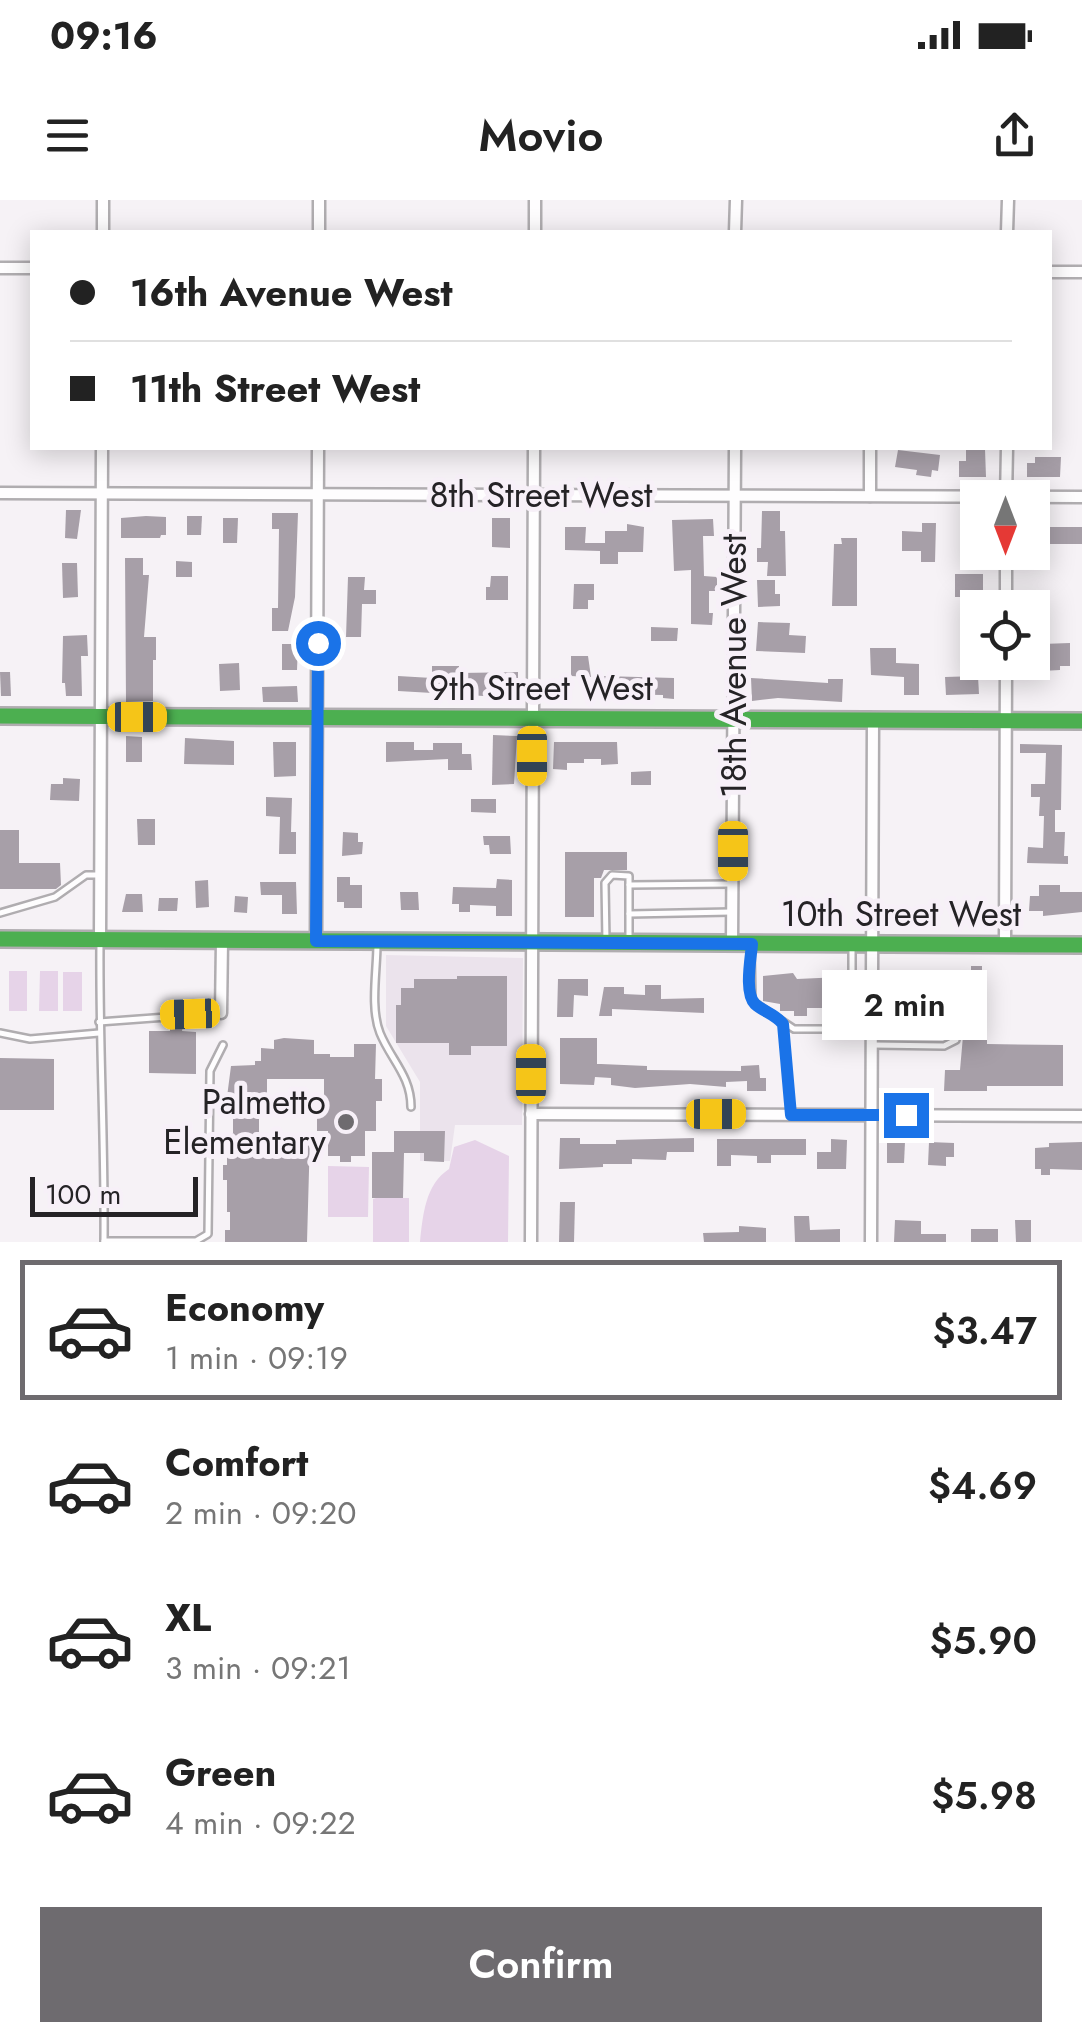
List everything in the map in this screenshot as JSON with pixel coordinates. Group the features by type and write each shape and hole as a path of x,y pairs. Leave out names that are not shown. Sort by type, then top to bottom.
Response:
{"street":[{"path":"102,230 103,200"},
{"path":"319,200 319,230"},
{"path":"534,230 535,200"},
{"path":"736,200 736,230"},
{"path":"1008,200 1008,230"},
{"path":"0,268 30,268"},
{"path":"1052,272 1082,272"},
{"path":"100,940 102,450"},
{"path":"316,941 318,450"},
{"path":"531,1242 534,450"},
{"name":"18th Avenue West","path":"732,944 734,450"},
{"path":"870,450 870,496"},
{"path":"1006,450 1006,480"},
{"name":"8th Street West","path":"0,492 960,497"},
{"name":"8th Street West","path":"1050,497 1082,497"},
{"path":"1004,945 1006,680"},
{"name":"9th Street West","path":"0,716 1082,721"},
{"path":"871,1242 873,720"},
{"name":"10th Street West","path":"0,939 1082,945"},
{"path":"221,1012 222,941"},
{"path":"531,1114 1082,1116"}],"lane":[{"path":"0,913 55,897 86,875 100,875"},
{"path":"606,943 606,883 612,875 629,876 629,943"},
{"path":"629,885 733,884"},
{"path":"629,914 732,912"},
{"path":"100,940 104,1241 196,1241 208,1234 210,1072 223,1045"},
{"path":"377,941 376,1022 407,1079 411,1106"},
{"path":"752,944 752,1000 794,1029 852,1029 952,1020 957,1026 953,1044 872,1045"},
{"path":"852,944 852,1029"},
{"path":"100,1022 221,1012"},
{"path":"783,1024 791,1115"},
{"path":"0,1033 30,1039 100,1033"}],"shaded area":[{"path":"386,955 523,958 522,1125 455,1125 450,1161 420,1161 420,1082 386,1026"},
{"path":"9,971 27,971 27,1011 9,1011"},
{"path":"40,971 58,971 58,1011 39,1011"},
{"path":"63,972 82,972 82,1011 63,1011"},
{"path":"475,1140 509,1156 508,1242 420,1242 427,1201 435,1183 449,1169 454,1147"},
{"path":"328,1166 369,1167 368,1217 328,1217"},
{"path":"376,1198 409,1198 409,1242 373,1242"}],"building":[{"path":"898,450 940,455 938,471 932,470 931,477 895,467"},
{"path":"966,450 985,450 986,477 959,477 959,461 966,461"},
{"path":"1035,457 1061,457 1060,477 1027,477 1027,463 1035,463"},
{"path":"66,510 81,510 77,539 65,538"},
{"path":"762,511 780,511 780,531 785,531 786,576 767,576 768,562 757,562"},
{"path":"272,513 298,513 295,597 288,631 272,631 272,608 278,608 279,529 272,529"},
{"path":"187,516 202,516 201,535 187,535"},
{"path":"166,517 166,535 121,538 121,518"},
{"path":"223,518 238,518 237,543 223,543"},
{"path":"492,518 510,518 510,548 492,547"},
{"path":"713,519 714,536 703,536 704,576 717,577 717,591 709,591 712,625 691,624 691,570 674,571 672,520"},
{"path":"922,523 936,523 935,562 921,562 921,551 902,551 902,531 922,532"},
{"path":"627,524 644,527 643,552 618,552 618,564 600,564 600,551 565,550 565,527 586,527 585,543 605,543 605,531 627,531"},
{"path":"1050,527 1082,527 1082,544 1050,544"},
{"path":"841,538 857,538 857,606 832,606 834,544 842,544"},
{"path":"125,558 143,558 143,575 149,575 144,637 156,637 153,701 126,702"},
{"path":"176,561 192,562 192,577 176,577"},
{"path":"62,563 77,563 78,597 63,598"},
{"path":"955,574 983,574 983,590 960,590 960,597 955,597"},
{"path":"491,576 508,576 508,600 486,600"},
{"path":"348,577 365,577 364,590 376,590 376,604 362,604 361,637 346,637"},
{"path":"757,580 775,580 780,606 758,607"},
{"path":"574,584 594,584 594,600 588,600 588,609 573,609"},
{"path":"758,622 790,623 789,635 806,636 805,653 756,651"},
{"path":"651,627 678,628 677,641 651,641"},
{"path":"87,635 88,656 81,656 82,696 66,696 62,683 63,636"},
{"path":"1070,643 1070,666 1050,671 1050,644"},
{"path":"282,644 298,644 297,670 282,670"},
{"path":"870,648 896,648 896,663 919,664 919,695 904,695 904,677 871,675"},
{"path":"571,656 588,656 591,677 571,676"},
{"path":"239,663 240,690 220,691 219,664"},
{"path":"432,666 459,666 459,673 518,672 518,698 398,691 398,676 432,678"},
{"path":"0,672 10,672 11,696 1,696"},
{"path":"603,676 674,678 674,699 663,695 603,694"},
{"path":"945,677 978,680 979,694 946,695"},
{"path":"751,678 828,683 828,679 843,679 842,702 778,698 752,701"},
{"path":"297,686 298,702 263,702 262,687"},
{"path":"493,735 517,736 514,784 492,785"},
{"path":"126,736 142,737 142,762 126,762"},
{"path":"185,738 234,741 234,765 184,764"},
{"path":"273,742 296,742 296,776 274,777"},
{"path":"386,742 414,742 414,750 433,750 433,743 462,743 462,754 471,754 472,770 448,770 448,759 386,762"},
{"path":"554,742 617,742 618,764 601,765 601,759 584,759 584,763 567,763 567,770 553,769"},
{"path":"1020,744 1062,745 1061,810 1055,810 1055,832 1065,832 1064,856 1068,856 1068,864 1027,863 1028,847 1043,848 1044,816 1039,816 1040,797 1031,797 1031,784 1045,784 1046,753 1020,753"},
{"path":"651,771 651,785 631,785 631,772"},
{"path":"63,778 80,779 79,801 50,800 51,784 63,784"},
{"path":"266,797 292,798 291,832 296,832 296,854 279,854 280,817 266,816"},
{"path":"471,799 496,799 496,813 471,812"},
{"path":"137,819 155,819 155,845 138,845"},
{"path":"0,830 19,830 19,863 60,863 61,885 56,889 0,889"},
{"path":"343,832 358,833 358,842 363,842 362,854 342,856"},
{"path":"483,836 510,836 511,854 490,854"},
{"path":"565,852 627,852 627,870 604,870 601,878 594,878 594,917 565,917"},
{"path":"337,877 350,877 350,885 362,885 362,908 344,908 344,902 337,902"},
{"path":"497,879 512,880 512,916 496,916 496,906 470,905 470,912 459,912 459,904 452,904 453,887 496,888"},
{"path":"208,880 209,907 196,908 195,881"},
{"path":"260,882 296,882 297,914 282,914 282,895 261,895"},
{"path":"1039,885 1060,885 1060,892 1082,892 1082,912 1043,916 1043,911 1029,911 1030,896 1039,896"},
{"path":"400,892 418,892 419,910 401,910"},
{"path":"126,894 142,894 143,912 122,912"},
{"path":"235,896 248,897 247,913 234,912"},
{"path":"159,898 178,898 177,911 158,911"},
{"path":"971,966 982,966 982,971 987,971 987,1018 960,1017 965,971 971,971"},
{"path":"793,973 797,979 841,977 837,1008 807,1008 807,1016 794,1016 794,1011 780,1011 780,1004 763,1001 763,976"},
{"path":"507,976 507,1046 471,1046 471,1055 449,1055 449,1043 396,1043 396,1005 401,1005 401,988 414,988 414,979"},
{"path":"558,979 588,979 588,996 574,995 573,1017 557,1017"},
{"path":"645,985 661,985 661,999 704,998 704,1013 612,1009 612,1016 599,1016 604,987 624,987 624,994 645,995"},
{"path":"170,1025 183,1025 182,1031 196,1032 196,1074 149,1073 149,1031 170,1031"},
{"path":"963,1036 987,1036 987,1044 1063,1045 1063,1086 987,1086 987,1091 944,1091 945,1070 960,1070"},
{"path":"560,1038 597,1038 597,1064 647,1066 647,1070 741,1071 741,1066 759,1065 760,1078 766,1078 766,1091 747,1091 747,1081 726,1082 726,1087 690,1084 635,1088 611,1085 611,1078 595,1077 594,1085 560,1084"},
{"name":"Palmetto Elementary","path":"274,1040 314,1040 314,1054 330,1057 354,1057 354,1044 376,1044 375,1079 382,1079 382,1101 376,1101 376,1131 365,1131 365,1156 351,1156 351,1162 340,1162 340,1156 328,1156 328,1131 317,1131 317,1107 324,1107 324,1079 267,1079 267,1113 259,1113 259,1134 310,1135 307,1242 225,1242 230,1212 223,1165 227,1165 227,1133 233,1133 233,1111 227,1097 231,1066 255,1065 255,1061 261,1061 261,1048 274,1049"},
{"path":"0,1058 54,1059 54,1110 0,1110"},
{"path":"394,1131 445,1131 444,1162 424,1161 424,1153 404,1153 403,1198 372,1198 372,1152 394,1152"},
{"path":"560,1138 580,1138 580,1144 616,1144 616,1140 694,1138 694,1152 667,1152 666,1160 632,1159 632,1164 559,1169"},
{"path":"717,1139 806,1139 806,1155 771,1155 771,1163 757,1163 757,1156 731,1155 731,1166 717,1166"},
{"path":"831,1139 847,1140 846,1169 817,1169 817,1152 831,1152"},
{"path":"887,1142 905,1142 904,1163 887,1163"},
{"path":"929,1142 954,1143 954,1157 946,1157 946,1166 928,1165"},
{"path":"1082,1142 1082,1170 1050,1169 1050,1175 1041,1175 1041,1169 1035,1169 1035,1148 1049,1147 1049,1143"},
{"path":"560,1202 575,1202 574,1242 559,1242"},
{"path":"794,1216 809,1216 810,1230 840,1229 840,1242 795,1242"},
{"path":"895,1220 921,1221 921,1234 946,1234 946,1242 894,1242"},
{"path":"1015,1220 1031,1220 1031,1242 1016,1242"},
{"path":"739,1226 766,1228 766,1242 704,1242 703,1233 739,1232"},
{"path":"971,1229 998,1229 998,1242 971,1242"}],"traffic: fast":[{"path":"0,716 1082,721"},
{"path":"0,939 1082,945"}],"place":[{"name":"Palmetto Elementary","path":"346,1122"}],"route":[{"path":"318,643 316,941 752,944 750,994 755,1004 783,1024 791,1115 906,1115"}]}
